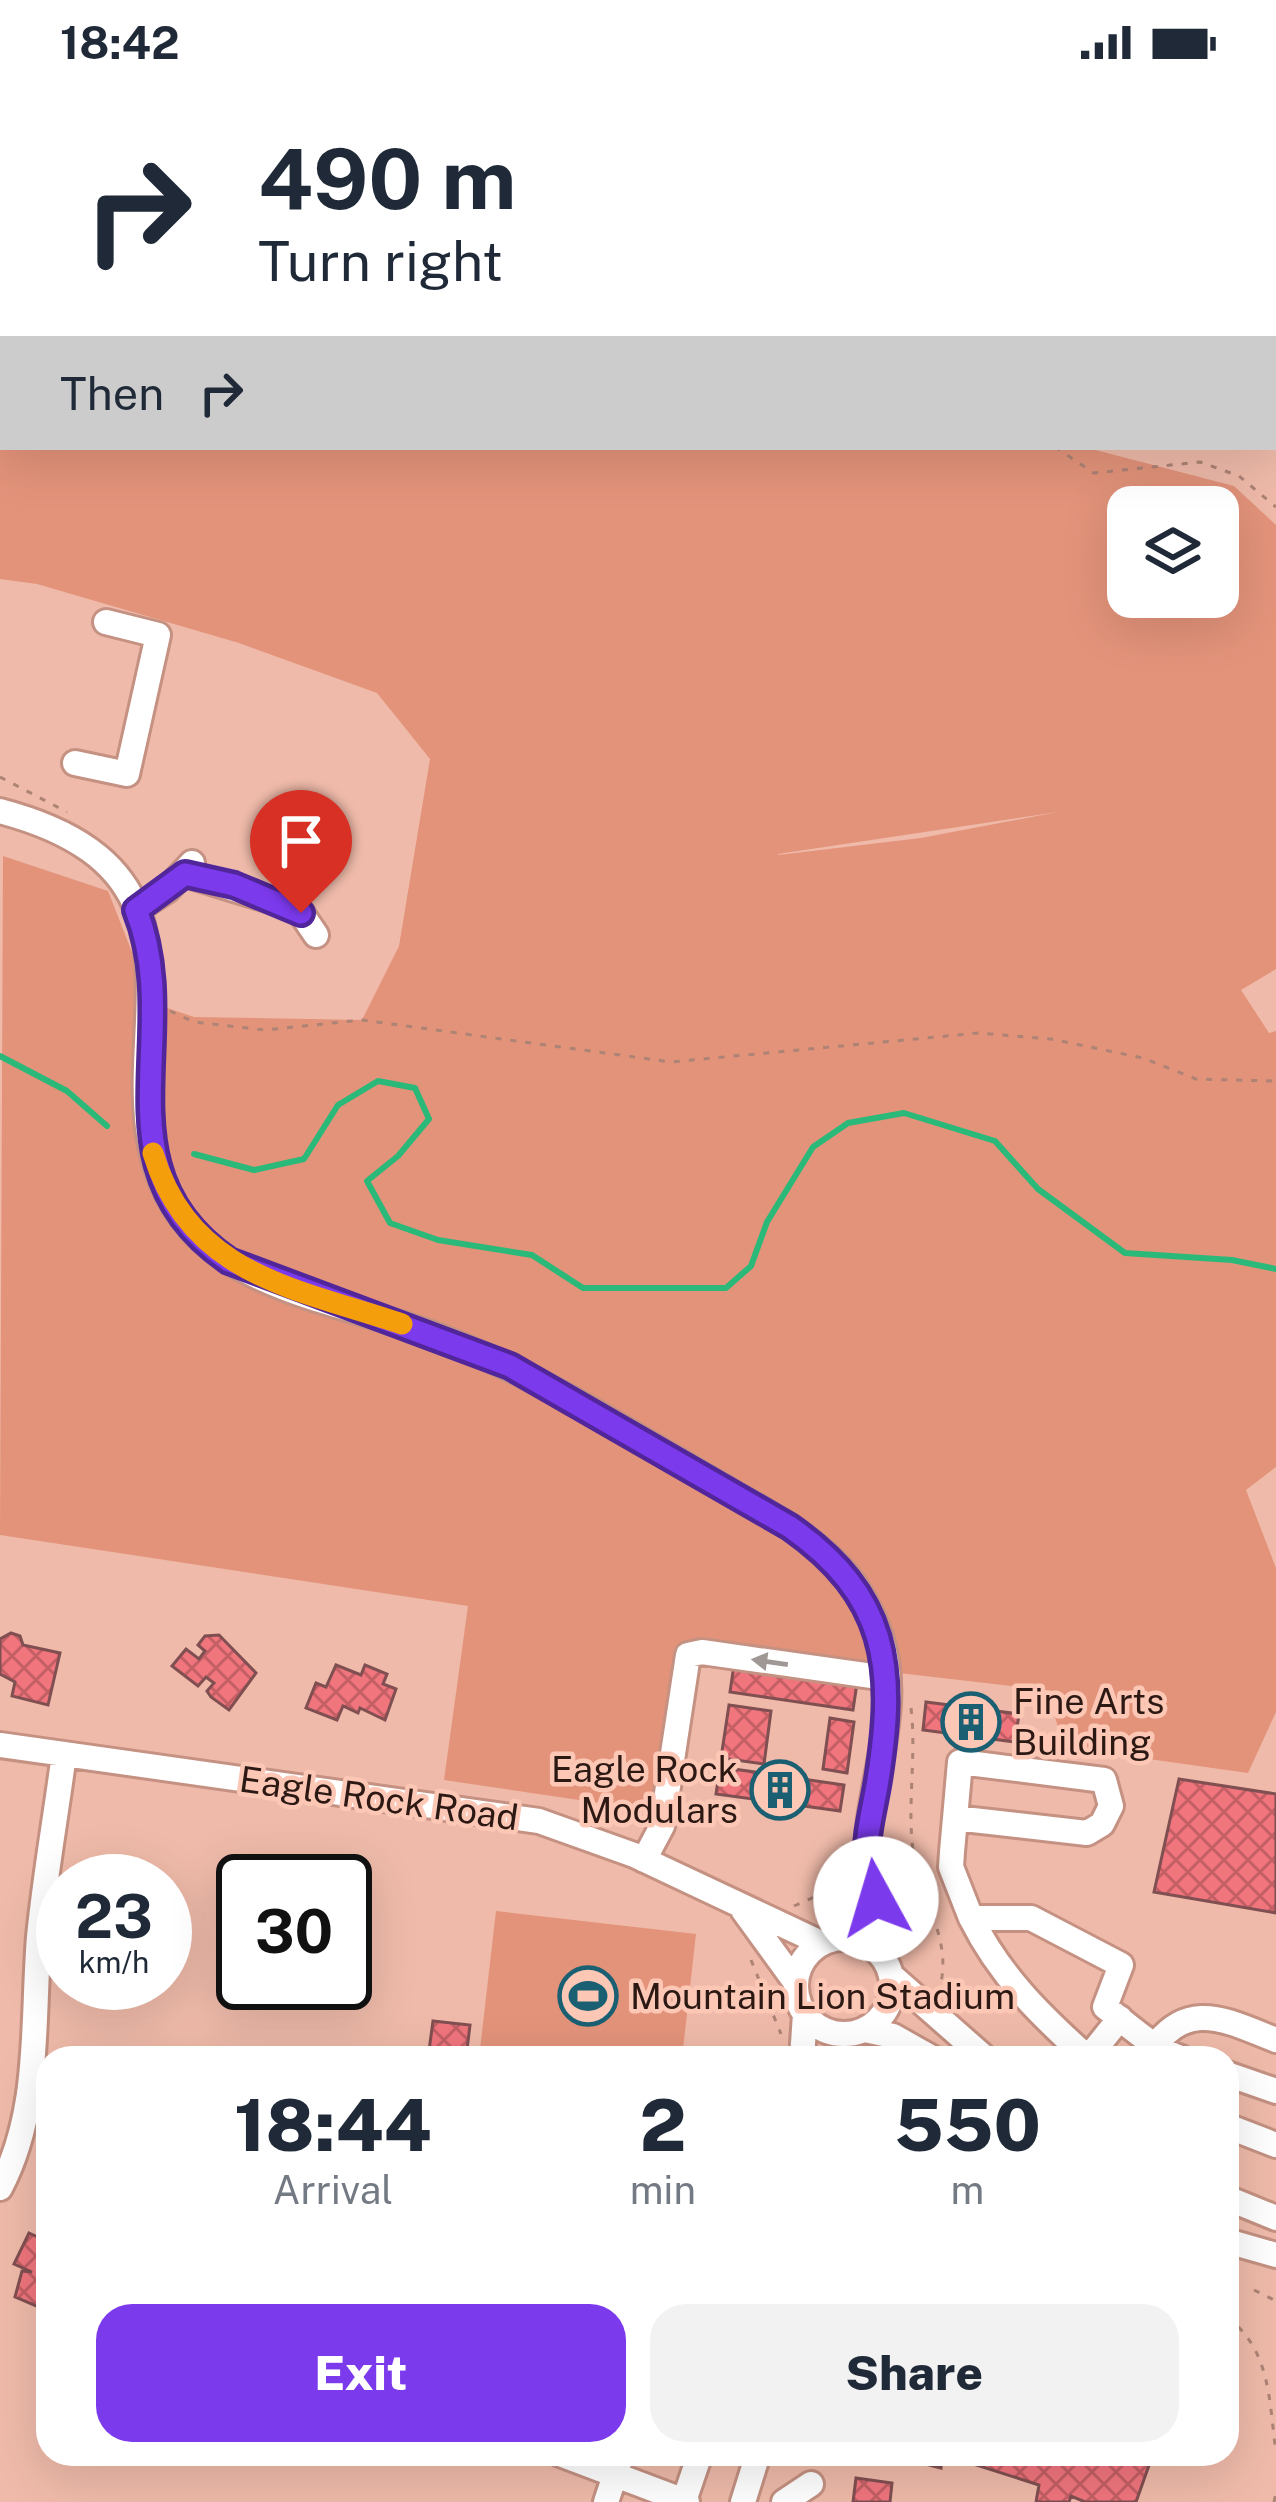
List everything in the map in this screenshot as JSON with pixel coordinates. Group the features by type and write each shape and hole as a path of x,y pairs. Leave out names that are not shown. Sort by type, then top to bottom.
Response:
{"street":[{"path":"75,763 127,774 158,635 106,622"},
{"path":"0,811 89,848 119,880 136,910 149,950 148,1114 153,1154 180,1214 211,1249 274,1282 510,1366 790,1527 831,1559 855,1587 880,1637 886,1678 885,1736 867,1865 876,1888 878,1950 892,1977 971,2046"},
{"path":"136,910 188,868 286,905 301,913 316,935"},
{"path":"644,1860 662,1826 688,1654 702,1652 886,1678"},
{"name":"Eagle Rock Road","path":"0,1745 498,1811 581,1834 741,1909 828,1940 850,1937 878,1950"},
{"path":"0,2188 15,2159 31,2098 40,1928 64,1754"},
{"path":"955,1819 1087,1833 1102,1824 1111,1806 1104,1780 960,1762 955,1819 951,1867 970,1918 992,1960 1026,2002 1075,2046"},
{"path":"796,1983 800,1966 828,1940 852,1884 867,1865"},
{"name":"Eagle Rock Road","path":"741,1909 796,1983 805,2014"},
{"path":"970,1918 1031,1918 1121,1965 1106,2007 1146,2046"},
{"path":"844,2046 889,2007 892,1977"},
{"path":"796,2046 805,2014 817,2026 893,2036 911,2046"},
{"path":"1157,2046 1180,2024 1216,2014 1276,2039"},
{"path":"1098,2046 1120,2018"},
{"path":"1239,2078 1276,2091"},
{"path":"1239,2131 1276,2145"},
{"path":"1239,2203 1276,2218"},
{"path":"1239,2244 1276,2255"},
{"path":"606,2502 618,2466"},
{"path":"624,2466 685,2501 696,2466"},
{"path":"743,2502 754,2466"},
{"path":"784,2502 811,2484"}],"path":[{"path":"1060,450 1094,473 1201,463 1239,476 1276,507"},
{"path":"0,777 40,796"},
{"path":"152,1003 194,1022 241,1027 362,1019 671,1062 979,1033 1051,1039 1143,1058 1196,1079 1276,1081"},
{"path":"910,1702 914,1859 935,1912 932,1923 944,1972 936,1999"},
{"path":"788,1915 804,1898 836,1890"},
{"path":"886,1902 935,1912"},
{"path":"751,1960 790,2046"},
{"path":"940,1988 964,2002"},
{"path":"1254,2290 1276,2301"},
{"path":"1239,2326 1265,2366 1276,2452"},
{"path":"1268,2393 1276,2395"},
{"path":"1274,2502 1276,2494"}],"shaded area":[{"path":"0,450 1096,450 1234,486 1107,486 1107,618 1239,618 1239,491 1276,525 1276,969 1241,990 1269,1033 1276,1031 1276,1467 1246,1490 1276,1568 1276,1712 1248,1773 1064,1747 1047,1690 699,1650 667,1813 444,1780 468,1606 0,1535 3,856 108,891 152,1003 194,1017 362,1020 399,946 430,759 377,693 239,643 37,584 0,579","holes":["1058,812 921,838 778,854"]},
{"name":"Mountain Lion Stadium","path":"496,1911 696,1934 683,2046 480,2046"}],"building":[{"path":"11,1633 20,1636 23,1645 60,1653 48,1705 12,1696 15,1682 0,1674 0,1639"},
{"path":"219,1635 256,1673 229,1710 207,1691 214,1683 206,1677 198,1686 172,1666 186,1649 199,1659 205,1651 198,1645 205,1636"},
{"path":"336,1665 361,1675 365,1665 387,1674 383,1684 396,1689 385,1720 360,1708 358,1713 343,1706 337,1720 306,1708 316,1683 326,1687"},
{"path":"734,1665 857,1683 853,1710 730,1692"},
{"name":"Fine Arts Building","path":"926,1702 1019,1714 1015,1742 923,1730"},
{"path":"729,1705 771,1711 764,1764 721,1758"},
{"path":"830,1718 854,1722 847,1773 823,1769"},
{"name":"Eagle Rock Modulars","path":"720,1767 844,1785 840,1811 716,1794"},
{"path":"1179,1779 1276,1794 1276,1913 1154,1892"},
{"path":"433,2021 470,2025 467,2046 430,2046"},
{"path":"29,2233 36,2236 36,2306 15,2297 22,2271 32,2272 14,2264"},
{"path":"980,2466 1149,2466 1136,2502 1085,2502 1071,2496 1069,2502 1036,2502 1039,2485"},
{"path":"856,2478 892,2483 890,2502 853,2502"}],"waterway":[{"path":"0,1056 67,1091 107,1126"},
{"path":"194,1154 254,1170 304,1159 338,1105 378,1081 415,1088 429,1119 398,1156 367,1181 390,1223 438,1240 532,1255 583,1288 726,1288 751,1266 767,1222 813,1147 848,1123 904,1113 995,1141 1038,1189 1125,1253 1232,1260 1276,1269"}],"slow traffic":[{"path":"153,1153 169,1196 211,1249 274,1282 402,1324"}],"place":[{"name":"Fine Arts Building","path":"971,1722"},
{"name":"Eagle Rock Modulars","path":"780,1790"},
{"name":"Mountain Lion Stadium","path":"588,1996"}],"route":[{"path":"301,913 234,885 185,874 136,910 151,971 149,1136 169,1196 194,1232 229,1261 274,1282 510,1366 790,1527 831,1559 869,1612 884,1655 885,1736 867,1865 876,1899"}]}
